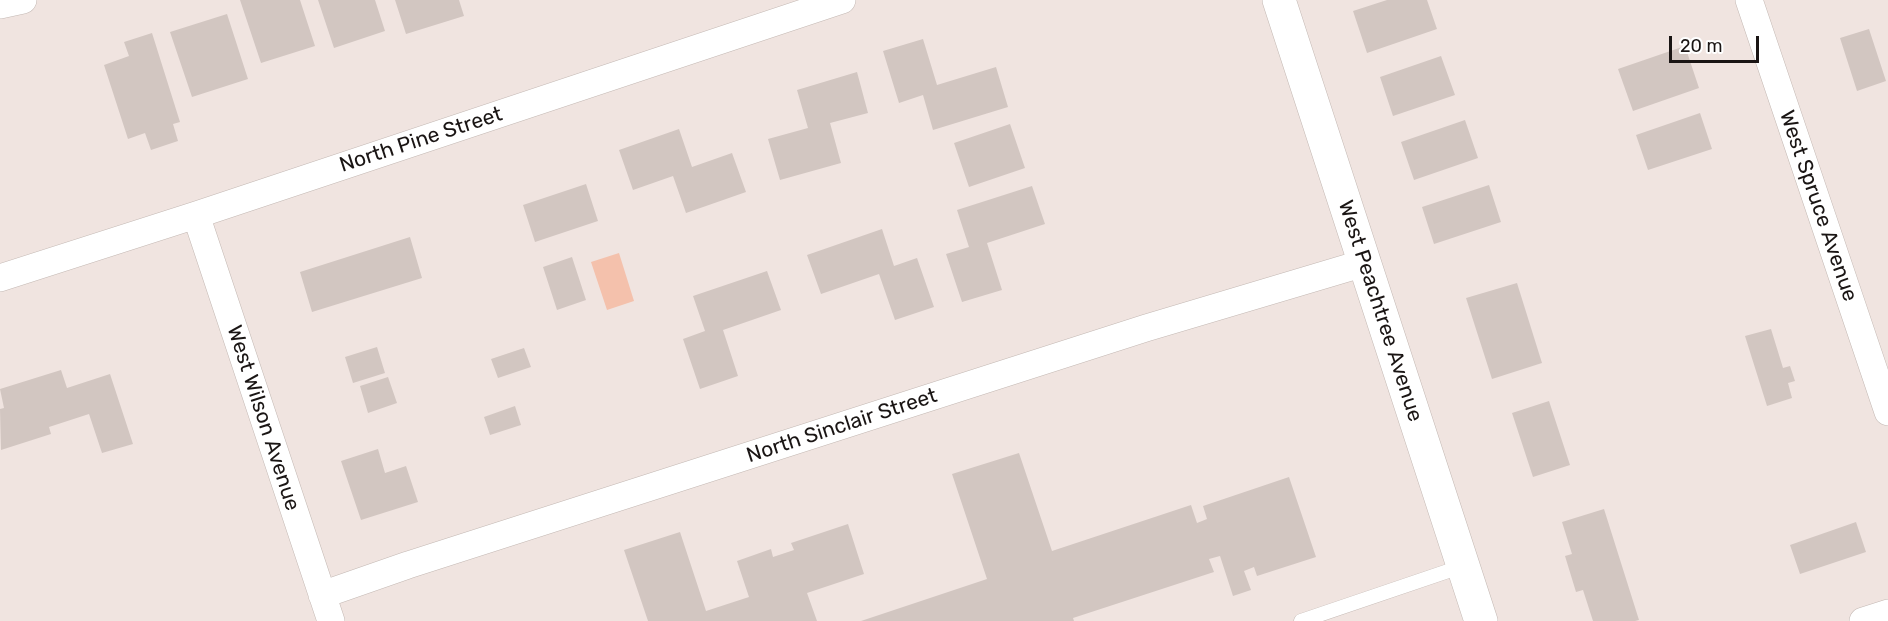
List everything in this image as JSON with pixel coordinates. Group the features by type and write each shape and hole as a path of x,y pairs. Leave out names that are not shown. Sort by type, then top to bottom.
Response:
{"street":[{"path":"0,5 23,0"},
{"name":"North Pine Street","path":"0,278 196,215 773,11 842,0"},
{"name":"West Peachtree Avenue","path":"1279,0 1481,621"},
{"name":"West Spruce Avenue","path":"1749,0 1888,412"},
{"name":"West Wilson Avenue","path":"196,215 331,621"},
{"name":"North Sinclair Street","path":"322,595 408,565 1135,332 1365,263"},
{"path":"1863,621 1888,613"}],"lane":[{"path":"1301,621 1463,566"}],"shaded area":[{"path":"619,253 634,301 607,310 591,262"}],"building":[{"path":"240,0 300,0 315,46 261,63"},
{"path":"318,0 375,0 385,31 334,48"},
{"path":"395,0 459,0 464,16 406,34"},
{"path":"1387,0 1427,0 1437,29 1367,53 1353,11"},
{"path":"227,14 248,79 192,97 170,32"},
{"path":"1869,29 1886,81 1857,91 1840,38"},
{"path":"152,33 180,122 173,124 178,141 151,150 145,133 128,139 104,65 129,56 124,42"},
{"path":"923,39 937,85 996,67 1008,107 933,130 923,95 899,103 883,51"},
{"path":"1685,46 1699,88 1633,111 1618,69"},
{"path":"1441,56 1455,95 1393,116 1380,77"},
{"path":"857,72 868,113 830,123 841,163 780,180 768,139 808,128 797,90"},
{"path":"1700,113 1712,149 1648,170 1636,135"},
{"path":"1465,120 1478,158 1414,180 1401,142"},
{"path":"1010,124 1025,168 969,187 954,143"},
{"path":"679,129 692,167 732,153 746,192 686,213 673,176 633,190 619,150"},
{"path":"586,184 598,221 535,242 523,205"},
{"path":"1489,185 1501,222 1434,244 1422,207"},
{"path":"1032,186 1045,224 987,243 1002,290 962,302 946,254 969,247 957,210"},
{"path":"882,229 894,266 917,258 934,307 895,320 879,274 821,294 807,255"},
{"path":"410,237 422,278 312,312 300,272"},
{"path":"572,257 586,300 557,310 543,267"},
{"path":"767,271 781,310 723,330 738,376 700,389 683,339 705,331 693,296"},
{"path":"1517,283 1542,363 1492,379 1466,298"},
{"path":"1771,329 1783,368 1790,366 1795,381 1788,383 1792,398 1767,406 1745,336"},
{"path":"377,347 385,373 353,383 345,357"},
{"path":"524,348 531,367 498,378 491,359"},
{"path":"61,370 67,388 110,374 133,444 102,453 89,414 49,427 51,434 1,450 0,409 4,408 0,389"},
{"path":"388,377 397,403 368,413 360,386"},
{"path":"1549,401 1570,465 1533,477 1512,413"},
{"path":"515,406 521,425 490,435 484,417"},
{"path":"378,449 385,473 406,466 418,502 361,520 341,461"},
{"path":"1019,453 1052,551 1191,505 1197,523 1207,519 1203,506 1289,477 1316,557 1257,576 1254,567 1244,571 1251,590 1233,596 1220,556 1209,559 1214,572 1073,618 1074,621 861,621 987,579 952,474"},
{"path":"1604,509 1639,620 1593,621 1583,590 1576,592 1565,556 1572,554 1562,522"},
{"path":"1856,522 1866,552 1800,574 1790,545"},
{"path":"848,524 864,574 807,593 817,621 648,621 624,550 680,532 706,611 749,597 737,561 771,549 773,557 794,550 791,543"}]}
